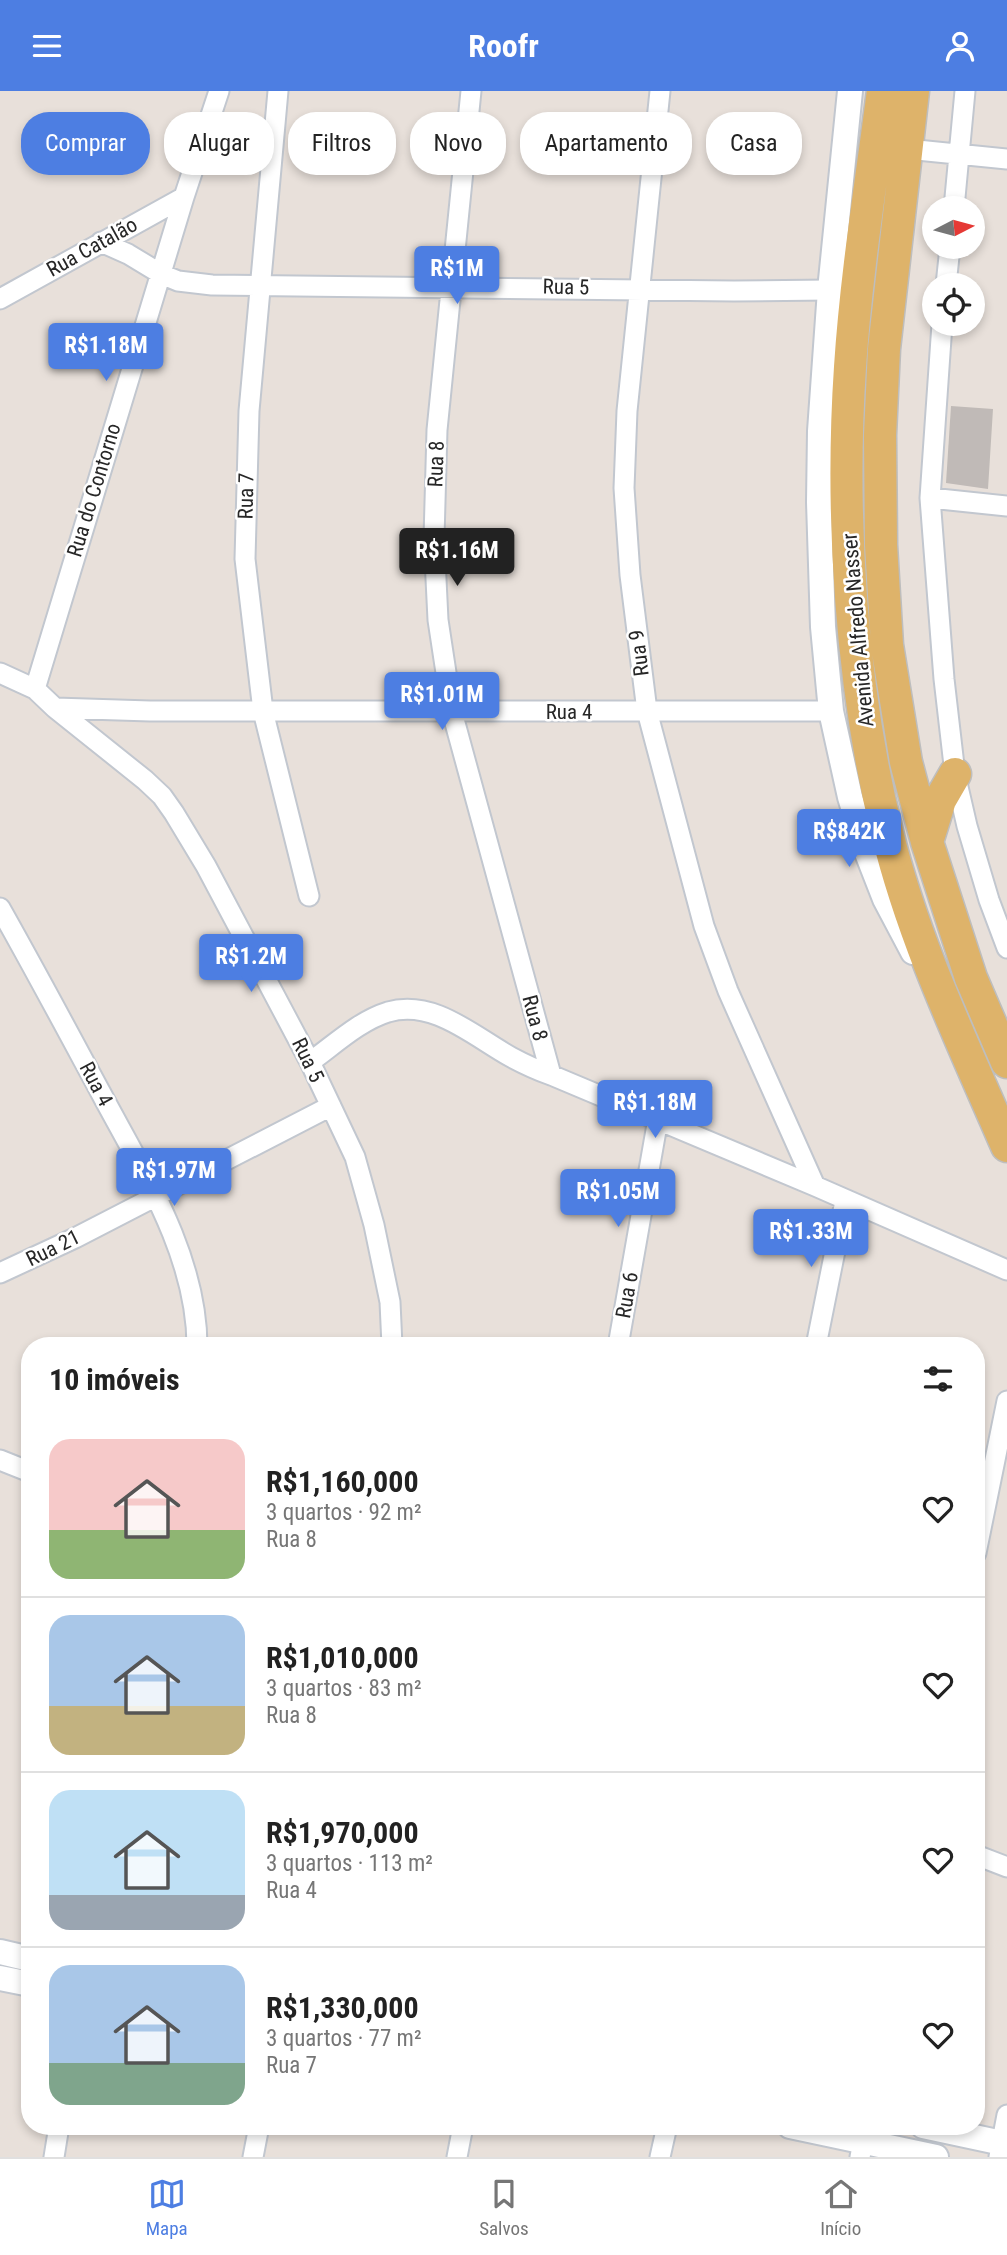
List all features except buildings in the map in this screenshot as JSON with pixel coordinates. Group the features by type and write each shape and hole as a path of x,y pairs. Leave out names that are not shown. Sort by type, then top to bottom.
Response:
{"main road":[{"name":"Avenida Alfredo Nasser","path":"883,91 853,214 846,462 849,557 856,642 868,739 887,833 914,920 1007,1146"},
{"name":"Avenida Alfredo Nasser","path":"913,91 884,349 880,435 881,545 887,645 904,749 927,842 971,978 1007,1062"},
{"path":"927,842 940,800 955,774"}],"street":[{"name":"Rua do Contorno","path":"35,689 184,197 219,91"},
{"name":"Rua 7","path":"278,91 249,411 245,559 263,711 309,896"},
{"name":"Rua 8","path":"471,91 437,430 434,538 438,620 452,712 551,1076"},
{"name":"Rua 9","path":"660,91 627,411 624,488 630,575 647,711 704,926 728,991 815,1186"},
{"path":"850,91 853,214 830,290 820,431 823,627 831,711 850,797 867,853 910,948 943,994"},
{"path":"955,196 965,91"},
{"path":"906,149 1007,159"},
{"name":"Rua Catalão","path":"0,299 184,197"},
{"name":"Rua 5","path":"101,241 178,281 212,285 830,290"},
{"path":"941,336 930,498 936,599 955,774 967,826 998,896 1007,948"},
{"path":"930,498 1007,506"},
{"name":"Rua 5","path":"0,673 35,689 145,780 162,796 206,866 310,1062 355,1157 374,1225 390,1302 392,1337"},
{"name":"Rua 4","path":"55,708 452,712 831,711"},
{"name":"Rua 4","path":"0,908 155,1195 179,1251 197,1337"},
{"path":"310,1062 355,1028 386,1013 407,1008 432,1012 513,1058 551,1076 658,1119 1007,1270"},
{"name":"Rua 21","path":"0,1273 75,1238 331,1106"},
{"name":"Rua 6","path":"620,1337 658,1119"},
{"path":"818,1337 845,1201"},
{"path":"985,1509 1007,1401"},
{"path":"0,1460 21,1468"},
{"path":"985,1858 1007,1867"},
{"path":"0,1952 21,1957"},
{"path":"0,1978 21,1982"},
{"path":"956,2135 1003,2148 1007,2115"},
{"path":"54,2157 58,2135"},
{"path":"253,2157 257,2135"},
{"path":"457,2157 461,2135"},
{"path":"660,2157 665,2135"},
{"path":"834,2135 936,2157"}]}
